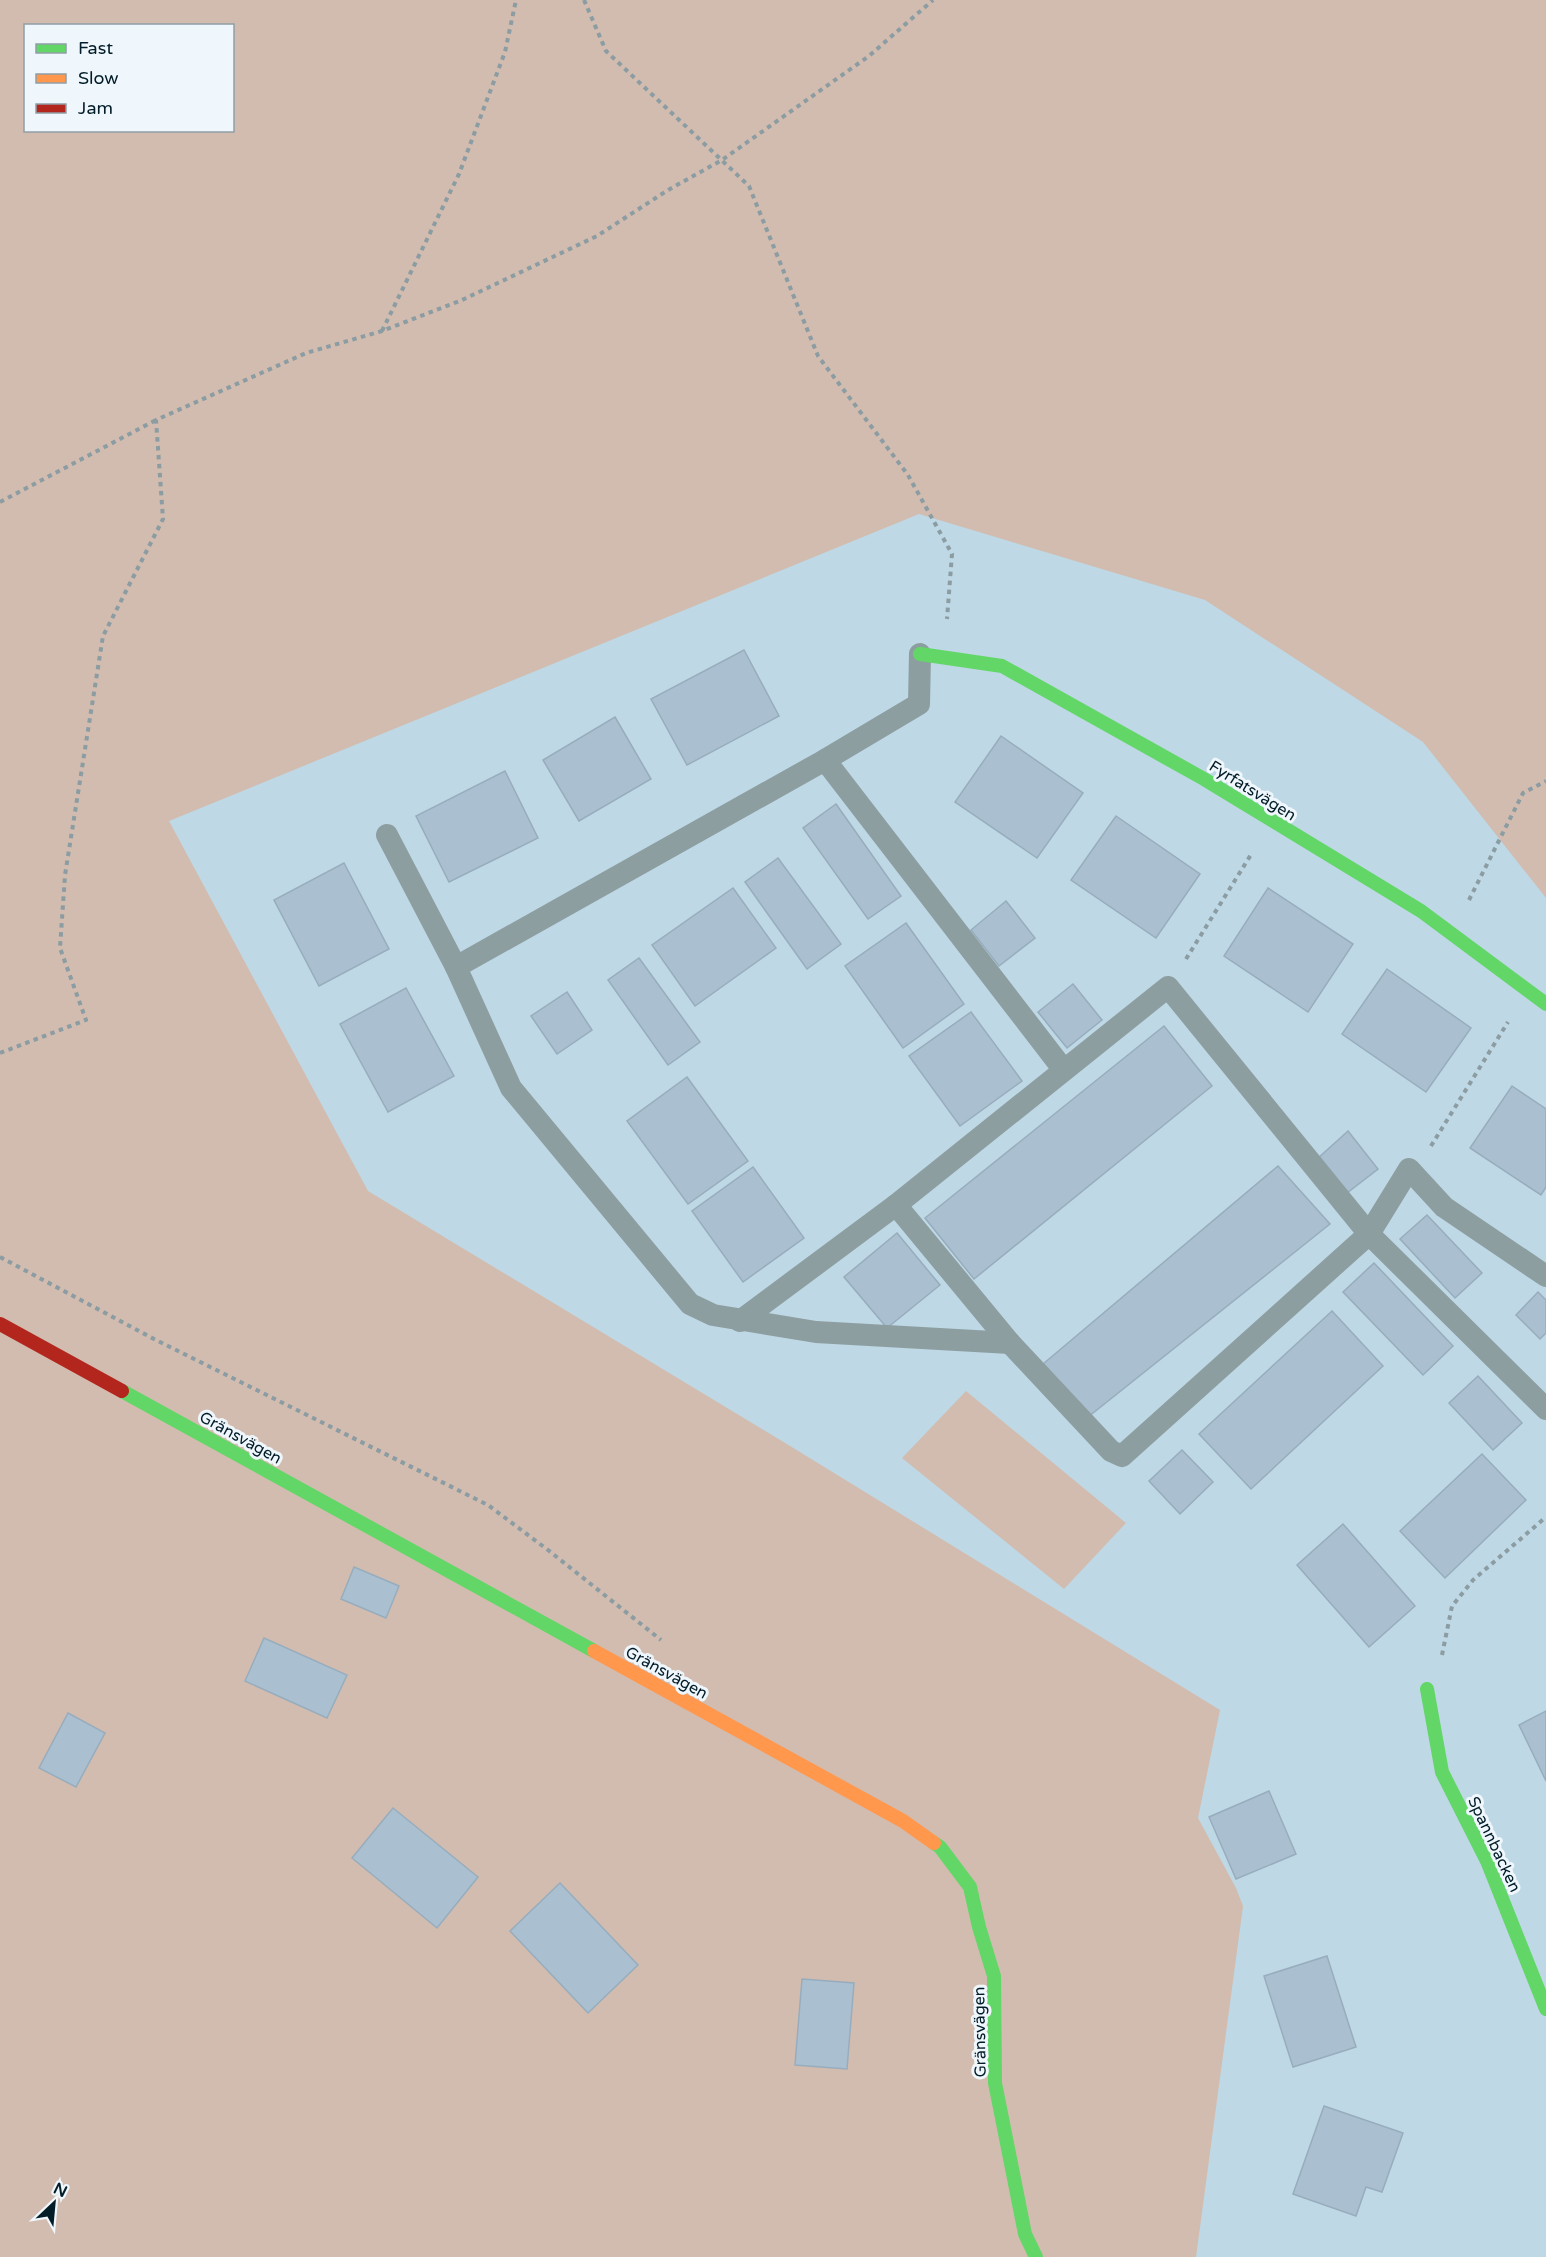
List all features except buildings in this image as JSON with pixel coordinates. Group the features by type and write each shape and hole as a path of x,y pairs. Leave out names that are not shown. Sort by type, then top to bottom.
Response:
{"street":[{"name":"Fyrfatsvägen","path":"920,654 1002,666 1204,779 1420,911 1546,1004"},
{"name":"Gränsvägen","path":"0,1324 903,1821 940,1847 970,1887 994,1976 995,2083 1025,2234 1036,2257"},
{"name":"Spannbacken","path":"1427,1689 1442,1772 1487,1861 1546,2009"}],"lane":[{"path":"456,967 825,760 919,704 920,654"},
{"path":"825,760 1063,1069"},
{"path":"387,835 456,967 511,1088 690,1304 713,1315 816,1332 1010,1343"},
{"path":"740,1321 896,1205 1168,987 1369,1234 1546,1409"},
{"path":"896,1205 1010,1343 1110,1451 1122,1456 1369,1234 1409,1169 1444,1207 1546,1276"}],"path":[{"path":"382,332 459,174 505,52 516,0"},
{"path":"584,0 606,51 749,186 818,356 908,476 952,554 946,626 920,654"},
{"path":"0,502 156,420 306,352 382,332 462,300 597,236 668,190 722,160 869,56 933,0"},
{"path":"0,1053 86,1020 60,948 65,875 103,636 163,519 156,420"},
{"path":"1452,935 1522,793 1546,781"},
{"path":"1168,987 1272,821"},
{"path":"1409,1169 1418,1166 1528,990"},
{"path":"0,1257 154,1339 488,1505 667,1646"},
{"path":"1427,1689 1440,1668 1452,1606 1473,1580 1546,1517"}],"shaded area":[{"path":"0,0 1546,0 1546,898 1423,742 1205,600 919,514 169,821 368,1191 795,1449 1220,1710 1198,1818 1236,1888 1243,1906 1196,2257 0,2257"},
{"path":"966,1391 1126,1523 1064,1589 902,1458"}],"traffic: fast":[{"path":"920,654 1002,666 1204,779 1421,911 1546,1004"},
{"path":"122,1391 594,1651"},
{"path":"1427,1689 1442,1772 1487,1861 1546,2009"},
{"path":"934,1843 940,1847 970,1887 994,1976 995,2083 1025,2234 1036,2257"}],"traffic: slow":[{"path":"594,1651 903,1821 934,1843"}],"traffic: jam":[{"path":"0,1324 122,1391"}]}
